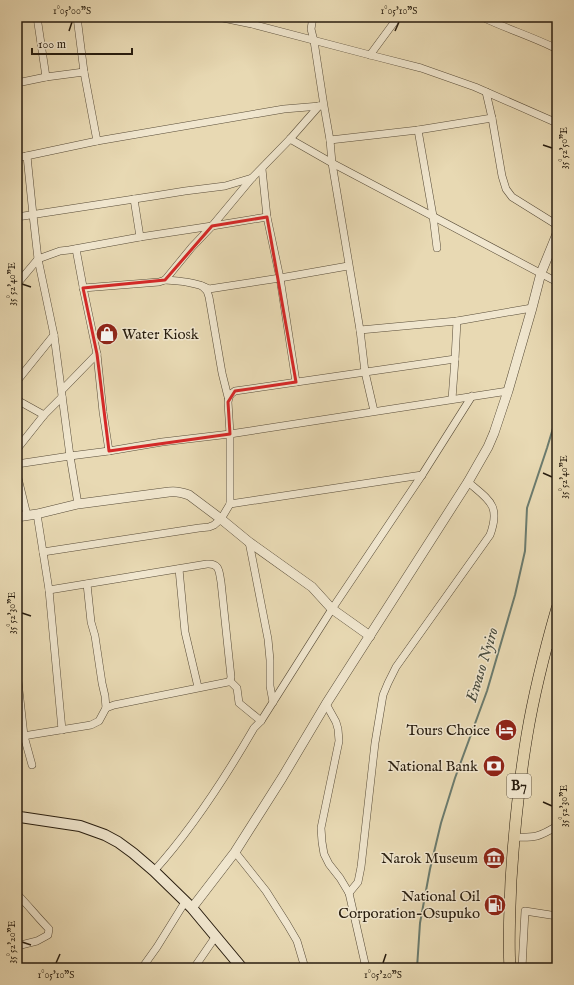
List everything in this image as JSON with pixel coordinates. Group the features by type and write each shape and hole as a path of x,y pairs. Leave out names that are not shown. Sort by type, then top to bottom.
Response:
{"highway":[{"name":"B7","path":"510,968 509,934 514,837 522,768 535,696 552,645 557,608"}],"main road":[{"path":"18,818 80,826 105,835 118,842 154,871 189,905 242,968"}],"street":[{"path":"37,17 46,77"},
{"path":"77,17 84,72 96,141"},
{"path":"218,17 252,24 370,56 422,68 486,92 557,123"},
{"path":"313,17 311,29 314,41 321,106 330,140 332,163 345,238 348,266 360,330 365,372 374,411"},
{"path":"370,56 398,17"},
{"path":"482,17 544,42 557,49"},
{"path":"17,83 46,77 84,72"},
{"path":"486,92 502,176 506,189 512,197 557,225"},
{"path":"165,280 252,178 321,106"},
{"path":"17,158 96,141 284,109 321,106"},
{"path":"330,140 418,130 492,118"},
{"path":"418,130 437,248"},
{"path":"290,139 332,163 557,282"},
{"path":"28,156 38,259 54,335 78,504"},
{"path":"262,169 267,216 280,278 296,382"},
{"path":"17,217 225,186 252,178"},
{"path":"134,199 140,237"},
{"path":"17,284 38,259 60,251 267,216"},
{"path":"142,968 189,905 235,852 282,778 326,704 468,482 488,447 508,391 541,273 557,234"},
{"path":"76,249 97,354 109,451"},
{"path":"83,288 159,282 165,280 188,282 209,289 348,266"},
{"path":"43,552 209,527 221,519 230,504 230,434 228,397 222,372 209,297 207,291 202,286"},
{"path":"360,330 457,321 532,308"},
{"path":"452,399 456,359 457,321"},
{"path":"17,381 54,335"},
{"path":"17,449 44,415 97,354"},
{"path":"228,397 235,391 456,359"},
{"path":"17,464 162,442 230,434 508,391"},
{"path":"154,871 184,836 211,797 254,728 261,721 332,609 472,396"},
{"path":"17,400 44,415"},
{"path":"17,474 27,515"},
{"path":"230,504 422,474"},
{"path":"349,894 358,882 361,867 375,743 383,696 388,683 396,667 490,534 492,528 495,517 492,505 468,482"},
{"path":"17,517 37,514 78,504 178,491 188,495 249,542 312,587 332,609 370,636"},
{"path":"37,514 49,590 62,730"},
{"path":"249,542 268,639 270,686 273,702"},
{"path":"49,590 212,564 217,566 221,582 231,672 230,681"},
{"path":"179,569 185,632 198,687"},
{"path":"21,737 91,726 99,721 106,708 95,636 91,622 87,584"},
{"path":"17,672 21,737 32,765"},
{"path":"230,681 237,688 238,703 249,710 261,721"},
{"path":"106,708 114,705 230,681"},
{"path":"326,704 336,722 339,740 322,828 322,842 324,854 329,864 340,878 349,894 366,968"},
{"path":"514,837 529,838 538,836 557,826"},
{"path":"235,852 266,891 287,924 297,941 305,968"},
{"path":"17,894 26,902 40,921 49,930 48,936 17,946"},
{"path":"522,968 525,912 557,916"},
{"path":"194,968 216,936"}],"highlighted area":[{"path":"267,217 296,382 235,391 228,402 230,434 109,451 97,354 83,288 165,280 212,226"}],"waterway":[{"name":"Ewaso Nyiro","path":"417,968 420,923 430,869 441,823 455,778 487,691 515,595 525,551 527,508 557,415"}],"place":[{"name":"Water Kiosk","path":"107,334"},
{"name":"Tours Choice","path":"506,730"},
{"name":"National Bank","path":"494,766"},
{"name":"Narok Museum","path":"494,858"},
{"name":"National Oil Corporation-Osupuko","path":"495,905"}]}
